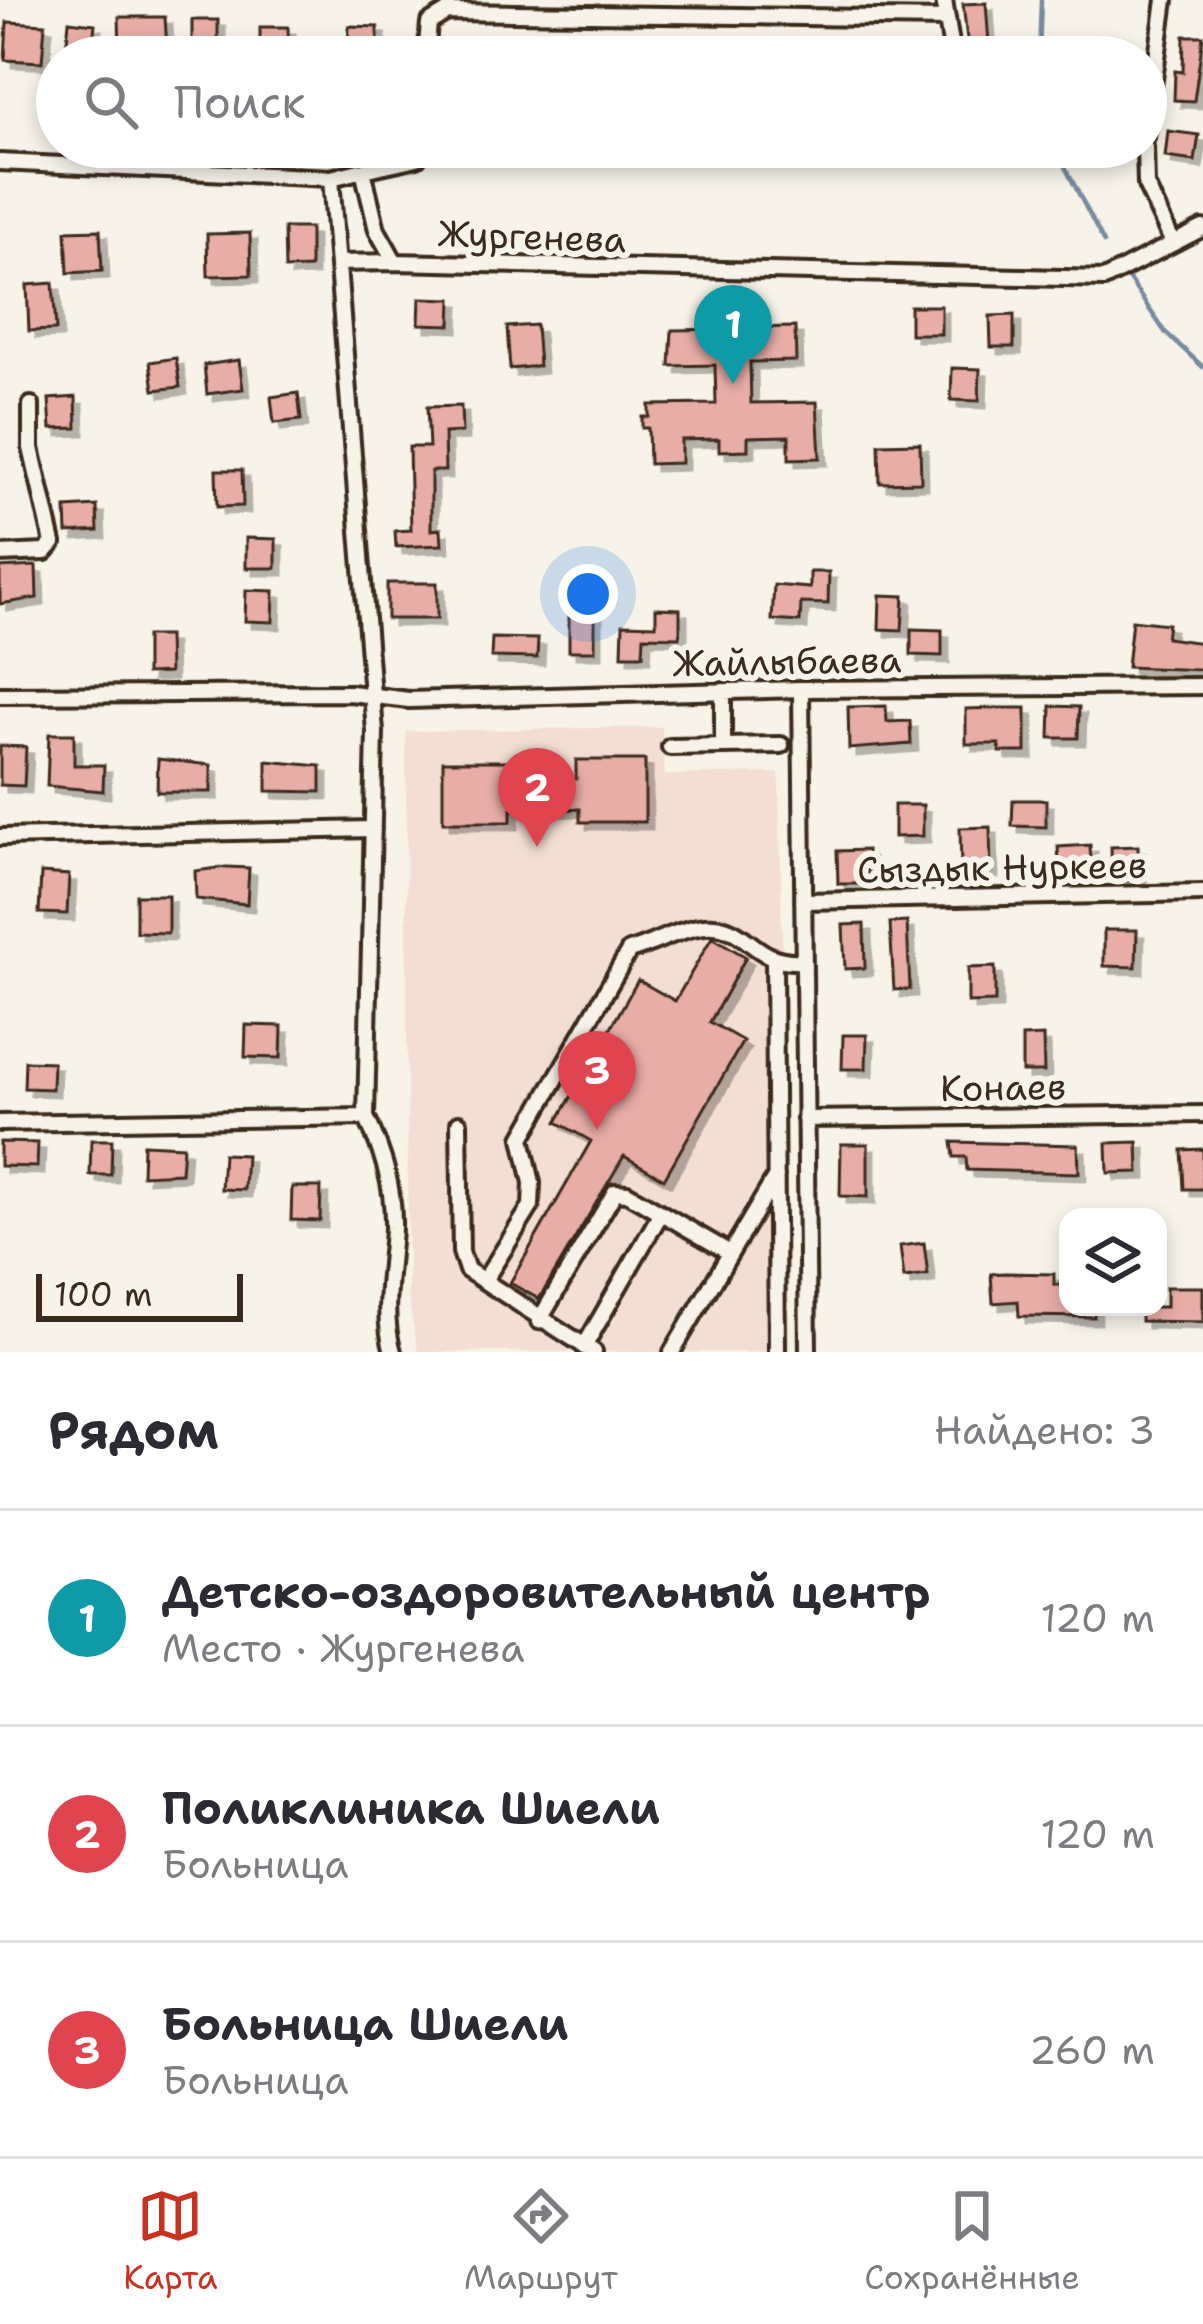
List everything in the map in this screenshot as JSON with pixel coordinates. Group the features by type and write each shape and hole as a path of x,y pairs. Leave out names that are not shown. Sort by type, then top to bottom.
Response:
{"street":[{"path":"944,0 950,36"},
{"path":"1160,36 1165,0"},
{"path":"428,36 429,23 447,12 947,20"},
{"path":"0,163 36,165"},
{"path":"110,168 331,178 372,168"},
{"path":"1146,168 1146,185 1173,243"},
{"name":"Жургенева","path":"363,170 376,230 395,262 1104,279 1203,228"},
{"path":"331,178 373,695 366,1117 386,1158 393,1222 387,1302 393,1352"},
{"path":"338,263 395,262"},
{"path":"0,554 45,552 53,543 31,448 31,405"},
{"name":"Жайлыбаева","path":"0,695 373,695 409,700 801,689 1203,686"},
{"path":"801,689 808,1352"},
{"path":"723,692 723,746"},
{"path":"670,747 781,745"},
{"path":"0,837 374,829"},
{"name":"Сыздык Нуркеев","path":"803,901 1203,893"},
{"path":"484,1281 531,1206 532,1183 522,1138 629,951 711,925 728,930 774,962 802,961"},
{"path":"774,962 777,1352"},
{"name":"Конаев","path":"805,1119 1203,1114"},
{"path":"0,1123 366,1117"},
{"path":"459,1123 461,1252 467,1270 539,1321 589,1349 661,1213"},
{"path":"672,1352 776,1175"},
{"path":"539,1321 615,1192 730,1253"}],"shaded area":[{"path":"662,727 665,775 779,773 790,1352 418,1352 408,1298 406,731"}],"building":[{"path":"986,3 988,36 967,36 963,4"},
{"path":"119,17 165,17 166,36 120,36"},
{"path":"192,20 218,20 218,36 192,36"},
{"path":"69,21 95,24 94,36 67,36"},
{"path":"7,22 45,24 44,36 36,36 36,62 5,60"},
{"path":"349,26 378,27 378,36 349,36"},
{"path":"260,27 288,27 288,36 260,36"},
{"path":"1184,36 1203,36 1194,101 1174,100 1175,71 1183,72"},
{"path":"1168,131 1199,135 1195,161 1167,157"},
{"path":"284,228 310,228 310,268 285,269"},
{"path":"100,230 102,271 68,273 66,231"},
{"path":"250,233 251,275 208,276 207,234"},
{"path":"53,283 56,330 29,331 27,285"},
{"path":"420,298 452,299 451,325 419,324"},
{"path":"910,306 941,306 941,334 910,334"},
{"path":"727,313 738,313 739,328 795,327 796,361 750,362 751,403 817,402 820,458 789,459 789,436 748,437 748,450 719,451 719,439 681,440 681,463 649,464 648,428 642,428 642,417 649,417 649,405 716,404 715,365 670,366 672,330 727,329"},
{"path":"1014,315 1014,347 991,347 990,316"},
{"path":"536,325 539,366 510,369 507,327"},
{"path":"176,358 180,387 154,390 150,362"},
{"path":"239,360 243,389 207,394 204,365"},
{"path":"952,368 980,369 979,401 951,400"},
{"path":"298,393 301,420 274,423 271,397"},
{"path":"76,397 77,428 51,429 49,399"},
{"path":"461,406 462,432 444,433 445,471 431,471 431,530 441,529 442,545 396,547 395,531 411,530 409,447 429,447 427,407"},
{"path":"920,443 921,482 880,483 879,444"},
{"path":"216,470 242,470 243,506 217,507"},
{"path":"97,506 98,531 67,533 66,508"},
{"path":"246,538 276,539 276,568 246,568"},
{"path":"36,566 37,598 0,604 0,568"},
{"path":"810,572 829,572 828,604 801,603 800,622 772,620 774,585 810,588"},
{"path":"387,583 437,583 437,619 387,619"},
{"path":"246,590 274,591 273,622 245,621"},
{"path":"880,595 904,596 902,630 879,629"},
{"path":"656,608 680,609 680,637 644,636 643,655 622,655 623,624 656,625"},
{"path":"569,612 595,612 595,651 569,651"},
{"path":"1132,620 1168,624 1166,638 1203,643 1203,670 1127,667"},
{"path":"911,629 942,630 942,656 911,655"},
{"path":"146,636 168,636 169,673 146,674"},
{"path":"492,638 538,639 537,658 491,657"},
{"path":"886,706 887,722 910,721 911,744 849,749 848,707"},
{"path":"1051,706 1079,707 1078,738 1050,738"},
{"path":"1026,708 1026,752 1000,752 999,744 966,744 966,709"},
{"path":"49,734 74,734 74,765 104,765 103,791 47,786"},
{"path":"0,746 26,747 24,786 0,785"},
{"path":"158,759 211,765 211,792 157,792"},
{"path":"576,760 645,760 645,822 580,822 580,809 511,810 511,822 443,822 443,761 513,761 512,779 576,779"},
{"path":"267,761 321,766 321,792 267,791"},
{"path":"1013,800 1046,800 1046,827 1012,826"},
{"path":"894,805 923,805 923,836 894,837"},
{"path":"990,827 991,871 961,871 960,828"},
{"path":"1090,845 1092,882 1060,884 1058,847"},
{"path":"1138,846 1139,880 1112,881 1111,847"},
{"path":"867,850 867,884 838,884 837,851"},
{"path":"249,868 247,904 196,899 195,871"},
{"path":"41,873 69,875 67,914 39,913"},
{"path":"136,895 168,895 168,933 136,932"},
{"path":"907,922 910,989 894,990 890,923"},
{"path":"864,924 865,968 845,969 843,925"},
{"path":"1104,930 1137,930 1136,967 1104,966"},
{"path":"712,937 746,957 710,1022 743,1041 664,1179 624,1156 539,1299 510,1283 591,1141 557,1122 638,980 675,1001"},
{"path":"995,967 995,1002 968,1003 968,968"},
{"path":"246,1025 282,1026 281,1058 245,1057"},
{"path":"843,1035 867,1035 866,1069 842,1069"},
{"path":"1043,1036 1044,1072 1022,1072 1022,1037"},
{"path":"25,1061 53,1062 52,1089 24,1088"},
{"path":"91,1140 112,1140 111,1175 90,1175"},
{"path":"0,1142 38,1143 37,1167 0,1166"},
{"path":"952,1142 1078,1145 1079,1173 967,1170 966,1157 954,1157"},
{"path":"1138,1142 1139,1172 1108,1173 1107,1143"},
{"path":"143,1144 183,1146 181,1173 142,1175"},
{"path":"841,1144 868,1144 868,1197 840,1196"},
{"path":"1203,1149 1203,1189 1184,1189 1182,1150"},
{"path":"223,1154 246,1155 244,1190 221,1189"},
{"path":"292,1187 321,1187 320,1221 291,1220"},
{"path":"924,1243 928,1275 904,1278 900,1246"},
{"path":"991,1274 1054,1274 1054,1285 1059,1285 1059,1316 1094,1317 1019,1316 1018,1301 993,1303"},
{"path":"1167,1287 1203,1287 1203,1322 1141,1321 1141,1316 1167,1316"}],"waterway":[{"path":"1040,36 1041,0"},
{"path":"1066,168 1104,243"},
{"path":"1126,275 1165,332 1203,367"}],"place":[{"name":"Детско-оздоровительный центр","path":"733,384"},
{"name":"Поликлиника Шиели","path":"537,847"},
{"name":"Больница Шиели","path":"597,1130"}]}
